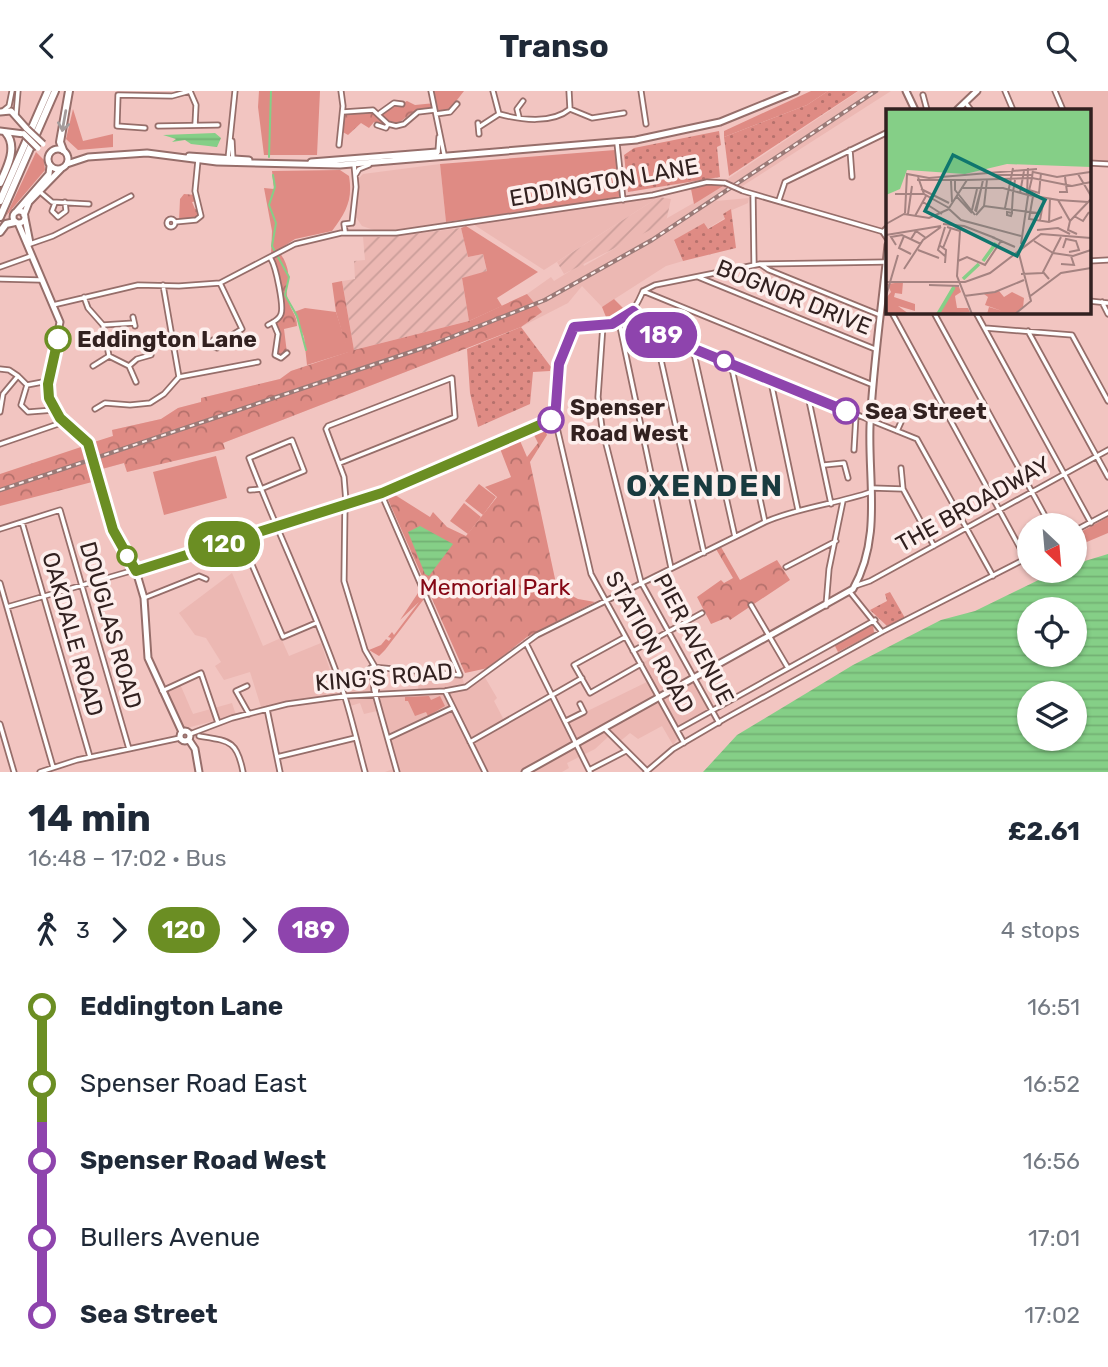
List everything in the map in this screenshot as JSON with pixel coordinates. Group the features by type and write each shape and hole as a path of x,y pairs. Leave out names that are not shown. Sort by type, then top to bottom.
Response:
{"highway":[{"path":"0,201 48,91"},
{"path":"0,216 55,91"},
{"path":"64,151 61,140 69,91"},
{"path":"0,183 10,156 11,140 6,132"},
{"path":"0,232 5,225 17,223"}],"main road":[{"path":"595,143 637,140 720,122 796,91"},
{"path":"906,91 915,109"},
{"path":"958,109 977,91"},
{"path":"1,112 11,111 40,146 49,162 64,166"},
{"path":"6,132 26,132"},
{"path":"297,164 637,140"},
{"path":"40,146 88,157"},
{"path":"30,248 13,217 49,174 49,162 54,149"},
{"path":"64,151 64,166"},
{"path":"200,772 195,749 189,737 181,735 146,650 144,598 136,571 113,530 88,443 54,410 48,394 48,381 60,329 30,248 25,207 64,166 88,157 142,153 255,162 340,165 354,161 384,161 440,154"},
{"path":"16,212 25,216"},
{"path":"17,223 25,216"},
{"path":"525,772 850,592 871,538 873,385 885,304 886,262"}],"street":[{"path":"1,112 9,106 12,91"},
{"path":"17,117 18,91"},
{"path":"145,128 117,126 118,95 190,91 195,105 195,125"},
{"path":"231,159 235,91"},
{"path":"339,145 343,112 341,91"},
{"path":"431,91 440,154"},
{"path":"493,91 499,114"},
{"path":"569,91 570,109"},
{"path":"641,91 646,124"},
{"path":"1005,91 1013,109"},
{"path":"1055,91 1063,109"},
{"path":"925,98 927,109"},
{"path":"519,117 517,109 523,101"},
{"path":"965,102 970,109"},
{"path":"380,113 394,103 402,104"},
{"path":"343,112 373,110 380,113 388,124 401,126 418,113 450,112 457,104"},
{"path":"479,134 478,125 499,114 530,120 558,116 570,109"},
{"path":"570,109 592,118 624,113"},
{"path":"377,125 386,128 388,124"},
{"path":"158,126 218,125"},
{"path":"779,200 785,182 886,132"},
{"path":"617,143 624,199"},
{"path":"850,149 852,177"},
{"path":"175,222 196,220 201,215 195,191 198,157"},
{"path":"348,232 352,224 354,161"},
{"path":"355,176 363,166 384,161"},
{"path":"1090,163 1108,164"},
{"path":"340,165 355,176"},
{"name":"EDDINGTON LANE","path":"53,305 138,285 220,283 275,256 283,247 348,232 396,233 624,199 707,182 725,183 753,194"},
{"path":"39,191 55,202 77,199 89,204"},
{"path":"754,264 753,194 886,233"},
{"path":"0,267 30,248 131,197"},
{"path":"55,202 52,211 58,216 66,211 65,202"},
{"name":"EDDINGTON LANE","path":"332,236 344,224 353,207"},
{"path":"348,232 344,224 352,224 365,233"},
{"path":"275,256 281,312 270,323 278,334 275,355 281,358 287,353"},
{"path":"1090,261 1108,260"},
{"path":"603,325 619,322 633,311 646,288 696,276 754,264 886,262"},
{"path":"760,264 882,316"},
{"name":"BOGNOR DRIVE","path":"696,276 878,350"},
{"path":"0,279 40,280"},
{"path":"219,343 242,330 220,283"},
{"path":"163,285 179,377"},
{"path":"643,291 873,385"},
{"path":"84,297 88,308 103,325 109,356"},
{"path":"1090,301 1108,303"},
{"path":"1102,302 1108,314"},
{"path":"633,311 655,333 917,439 993,576"},
{"path":"892,313 1017,541"},
{"path":"934,313 1043,513"},
{"path":"976,313 1091,523"},
{"path":"103,325 135,325 133,317"},
{"path":"619,322 671,568"},
{"name":"STATION ROAD","path":"603,325 574,327 559,364 555,419 591,574 603,600 679,729 684,743"},
{"name":"PIER AVENUE","path":"603,325 598,397 602,428 641,582 719,723"},
{"path":"984,328 1072,335 1108,401"},
{"path":"1028,331 1108,477"},
{"path":"655,333 704,552"},
{"path":"693,349 735,537"},
{"path":"109,356 129,366"},
{"path":"92,360 94,367 109,356"},
{"path":"129,366 136,359 151,356"},
{"path":"95,409 105,403 150,403 164,394 179,377 258,362"},
{"path":"731,365 765,522"},
{"path":"129,366 131,377 136,381"},
{"path":"0,369 9,370 27,385"},
{"path":"0,412 1,396 18,376"},
{"path":"340,463 455,417 452,378 328,426 340,463 345,502 344,581 372,667 378,672 376,694 397,772"},
{"path":"770,380 797,510"},
{"path":"27,385 48,381"},
{"path":"27,385 22,399 23,409 36,413 54,410"},
{"path":"808,396 831,504"},
{"path":"897,431 905,411"},
{"path":"854,450 856,415"},
{"path":"7,607 241,540 345,502 382,493 555,419"},
{"path":"0,444 64,422"},
{"path":"845,437 853,436"},
{"path":"250,490 261,489 304,471 292,440 249,456 261,489 276,529 345,696 365,772"},
{"name":"THE BROADWAY","path":"854,586 934,546 1108,450"},
{"path":"824,465 845,463 848,478"},
{"path":"901,468 903,489 934,546"},
{"path":"871,490 903,489"},
{"name":"KING'S ROAD","path":"189,737 218,723 267,709 345,696 445,691 477,681 526,643 603,600 765,522 797,510 843,501 871,490"},
{"path":"349,687 372,667 460,675 382,493"},
{"path":"826,606 843,501"},
{"name":"DOUGLAS ROAD","path":"22,522 60,510 129,749"},
{"path":"1087,525 1108,513"},
{"path":"0,529 22,522"},
{"name":"OAKDALE ROAD","path":"22,522 90,757"},
{"path":"241,540 283,637 316,623"},
{"path":"786,567 836,541"},
{"path":"603,728 647,771 684,743 719,723 882,632 1017,563"},
{"path":"144,598 199,576 206,579"},
{"path":"0,583 53,767"},
{"path":"850,592 882,632"},
{"path":"751,605 788,668"},
{"path":"633,651 702,613"},
{"path":"679,729 875,620"},
{"path":"625,637 574,665 590,693 641,664"},
{"path":"526,643 589,771 626,751"},
{"path":"162,691 201,673 218,723"},
{"path":"470,742 582,678"},
{"path":"247,686 236,691 248,714"},
{"path":"445,691 485,772"},
{"path":"566,721 584,712 580,704"},
{"path":"388,738 452,708"},
{"path":"267,709 280,772"},
{"path":"0,724 14,772"},
{"path":"40,772 181,735"},
{"path":"198,736 222,740 235,746 243,772"},
{"path":"277,757 355,737"}],"shaded area":[{"path":"859,91 891,91 741,187 726,180"},
{"path":"1057,91 1108,91 1108,163 1090,161 1090,109 1065,109"},
{"path":"215,133 221,138 217,147 191,144 185,140 172,142 176,139 163,135"},
{"path":"440,164 446,222 380,232 362,226 355,216 358,179 363,174"},
{"path":"723,186 732,189 716,201 749,198 748,203 723,214 725,218 707,229 704,224 674,241 683,261 666,266 602,307 582,286 568,303 521,327 223,443 225,449 127,472 124,463 102,469 94,443 113,436 112,430 161,419 178,408 201,402 201,398 280,379 291,371 354,350 469,321 527,294 551,277 554,281 583,263 584,266"},
{"path":"659,197 544,270 473,224"},
{"path":"659,197 671,199 666,222 564,274 557,262"},
{"path":"461,228 468,257 483,254 487,272 462,278 469,321 354,350 342,281 355,279 354,261 365,260 363,237 389,237"},
{"path":"420,526 453,544 429,576 425,574 408,532"},
{"path":"1108,554 1108,772 703,772 737,735 853,665 941,620 975,611 1032,583 1087,583 1087,560"},
{"path":"232,573 263,646 281,638 289,656 321,643 338,694 261,707 250,672 224,680 215,666 221,662 206,638 195,635 179,613"},
{"path":"657,655 677,690 694,682 710,710 674,730 678,738 673,745 662,726 638,739 630,733 618,743 609,736 595,749 567,763 569,768 562,772 385,772 396,768 377,711 364,714 360,703 347,707 338,680 346,676 350,683 369,665 375,669 379,692 418,691 419,672 462,676 464,684 483,674 497,698 494,701 504,720 550,693 565,722 653,679 644,662"},
{"path":"180,684 193,714 232,703 236,715 183,729 166,691"}],"green space":[{"path":"259,91 320,91 317,155 264,155 258,107"},
{"path":"433,91 464,91 450,109 436,113 435,107 413,112 396,125 387,123 383,126 374,122 369,128 361,123 348,135 341,131 344,113 371,111 378,114 394,102 401,104 407,101 415,105 435,103"},
{"path":"811,91 828,91 807,105 724,137 724,131"},
{"path":"828,91 858,91 729,176 724,137 807,105"},
{"path":"73,109 83,141 113,134 113,147 78,150 66,139"},
{"path":"719,131 721,145 717,147 720,177 628,192 624,155 634,148"},
{"path":"615,150 622,197 446,222 440,164"},
{"path":"36,152 44,160 45,170 6,216"},
{"path":"340,170 349,176 350,192 345,212 332,231 295,239 271,255 272,231 264,188 274,189 272,171"},
{"path":"714,183 723,186 694,204 691,189"},
{"path":"184,194 196,195 198,201 192,202 195,209 200,208 198,219 179,221 180,199"},
{"path":"731,209 736,248 683,261 674,240 704,223 708,229 725,219 723,214"},
{"path":"466,226 538,272 497,298 502,306 469,321 462,278 487,271 483,254 468,257 461,228"},
{"path":"280,253 287,268 287,294 297,326 284,329 287,353 283,358 275,355 278,339 273,322 279,309 280,292 277,273 271,259"},
{"path":"342,281 354,350 469,321 527,294 542,312 521,327 223,443 225,449 127,472 124,463 102,469 99,462 91,464 96,481 0,506 0,474 84,446 88,454 95,452 94,442 113,436 112,430 161,419 178,408 201,402 201,398 280,379 291,371 348,352 336,312 332,283"},
{"path":"614,299 627,312 608,322 602,307"},
{"path":"305,308 336,312 349,352 307,365 304,337 294,312"},
{"path":"521,327 551,367 550,371 533,372 530,404 478,427 470,393 467,349"},
{"name":"Memorial Park","path":"544,426 547,435 530,462 557,588 578,599 595,602 527,637 488,668 465,673 386,495 392,493 430,517 433,512 447,527 466,536 497,497 485,487 511,477 499,446 518,436 527,457 538,443 532,431"},
{"path":"216,456 227,498 164,515 153,472"},
{"path":"479,484 496,497 483,515 465,501"},
{"path":"464,503 481,517 468,534 450,521"},
{"path":"1108,517 1108,533 1087,542 1087,528"},
{"path":"721,547 740,580 777,560 790,580 730,620 728,617 711,624 697,597 721,580 724,583 733,578 716,549"},
{"path":"890,592 905,618 887,626 870,610 887,601 885,594"},
{"path":"418,593 424,599 385,650 379,656 369,650 381,645 386,639 389,641 391,638 388,637 392,632 394,635 419,602 400,620"},
{"path":"873,623 874,633 838,652 834,644"},
{"path":"429,696 431,700 440,696 445,706 428,716 426,712 415,716 408,701 405,701 405,697"}],"waterway":[{"path":"269,157 271,91"},
{"path":"273,175 275,187 269,205 276,223 272,246 289,277 285,295 297,316 306,350"}],"railway":[{"path":"0,490 429,346 545,300 652,240 876,91"}],"bus line":[{"name":"189","path":"551,420 555,419 559,364 574,327 585,324 612,324 633,311 655,333 846,411"},
{"name":"120","path":"58,339 47,389 49,398 60,418 88,443 113,530 136,571 276,529 345,502 382,493 551,420"}],"place":[{"name":"Eddington Lane","path":"58,339"},
{"name":"Sea Street","path":"846,411"},
{"name":"Spenser Road West","path":"551,420"}],"district":[{"name":"OXENDEN","path":"705,486"}]}
